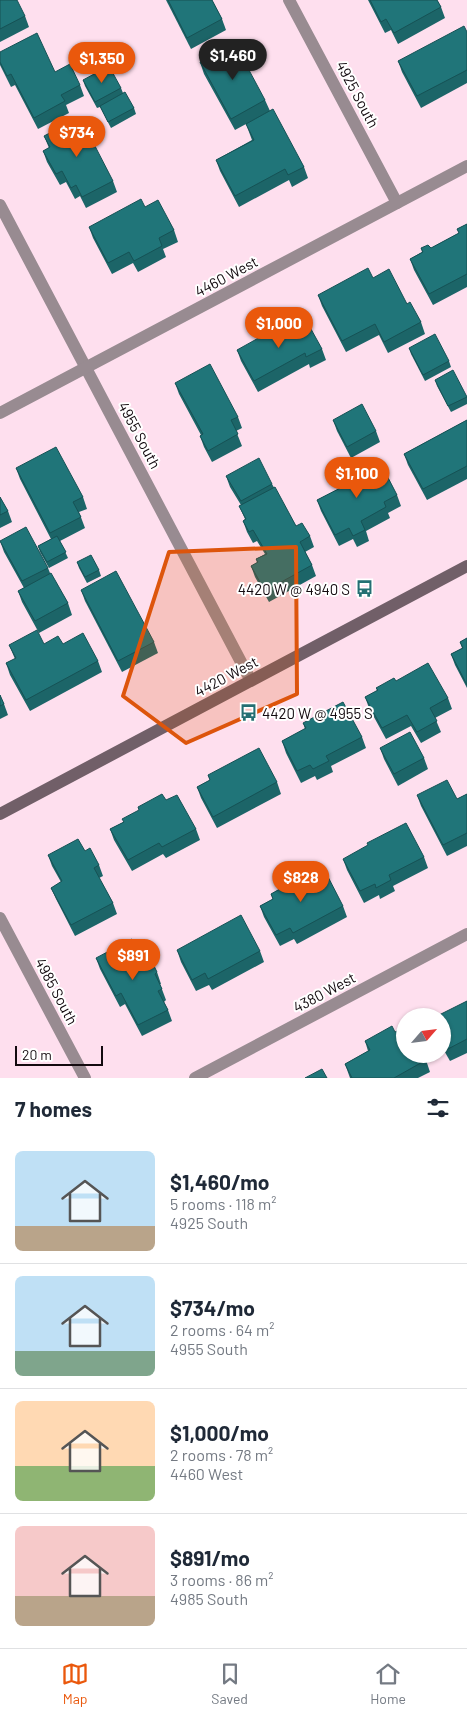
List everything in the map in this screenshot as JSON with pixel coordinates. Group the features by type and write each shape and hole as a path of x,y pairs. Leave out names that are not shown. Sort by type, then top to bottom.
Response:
{"street":[{"name":"4925 South","path":"290,0 398,203"},
{"name":"4460 West","path":"0,414 467,166"},
{"name":"4955 South","path":"0,205 251,681"},
{"name":"4420 West","path":"0,814 467,566"},
{"name":"4985 South","path":"0,918 84,1078"},
{"name":"4380 West","path":"195,1078 467,934"}],"highlighted area":[{"path":"296,547 297,694 186,743 123,696 169,552"}],"building":[{"path":"0,0 17,0 25,16 0,29"},
{"path":"168,0 212,0 222,19 187,38"},
{"path":"370,0 437,0 441,7 394,33 386,19 381,22"},
{"path":"464,26 467,32 467,70 417,96 398,61"},
{"path":"37,33 55,72 70,64 80,85 61,95 65,101 34,118 11,74 7,76 0,62 0,52"},
{"path":"235,44 265,100 231,119 200,62"},
{"path":"109,66 121,88 95,102 83,80"},
{"path":"125,92 134,108 108,122 100,106"},
{"path":"273,109 304,167 288,175 285,169 235,196 216,160 254,140 246,124"},
{"path":"80,117 113,181 82,197 76,185 71,188 62,171 56,174 43,151 50,147 44,136"},
{"path":"141,199 145,207 158,200 174,230 159,238 162,246 134,261 129,252 108,263 89,227"},
{"path":"467,224 467,274 429,294 410,259 423,252 421,248 428,245 431,248 459,233 457,229"},
{"path":"368,268 373,278 389,269 407,304 410,302 421,322 384,342 375,324 342,341 318,295"},
{"path":"306,320 322,349 306,357 305,353 254,381 237,350 289,321 292,327"},
{"path":"435,334 449,361 423,375 409,348"},
{"path":"210,364 238,417 231,420 238,434 208,451 200,436 203,434 175,383"},
{"path":"453,370 467,397 448,406 435,380"},
{"path":"362,404 376,431 347,447 333,420"},
{"path":"467,420 467,466 423,489 404,454"},
{"path":"56,447 83,497 73,502 81,517 50,533 16,468"},
{"path":"259,458 272,484 241,501 226,476"},
{"path":"364,460 370,472 382,466 397,495 384,502 386,507 361,521 365,530 353,536 349,528 335,535 317,500 354,481 347,469"},
{"path":"275,487 296,526 302,523 310,536 300,542 312,565 265,591 251,566 258,562 256,559 267,554 253,530 249,532 243,521 246,519 239,506"},
{"path":"0,497 8,511 0,515"},
{"path":"26,527 48,568 22,581 0,541"},
{"path":"57,536 66,552 47,562 38,546"},
{"path":"91,555 99,570 85,577 77,562"},
{"path":"116,571 154,642 118,661 81,590"},
{"path":"51,573 68,603 35,621 18,591"},
{"path":"37,630 44,644 58,636 63,644 83,633 98,661 26,700 6,663 16,658 9,645"},
{"path":"467,638 467,685 451,654 463,648 460,642"},
{"path":"428,663 448,698 430,708 437,721 417,732 407,715 382,728 365,697 394,678 396,681"},
{"path":"0,695 4,704 0,706"},
{"path":"343,702 362,737 326,756 329,761 313,769 310,765 297,771 282,741 306,728 303,723"},
{"path":"410,732 424,758 394,774 380,748"},
{"path":"259,748 277,782 213,817 197,787 210,780 208,775"},
{"path":"447,780 457,799 467,794 467,833 443,845 417,795"},
{"path":"162,794 166,800 177,795 196,829 162,847 159,843 128,860 110,829 124,822 122,819 139,810 138,807"},
{"path":"406,823 424,857 389,875 391,880 376,888 375,884 360,891 343,859 368,845 367,843"},
{"path":"78,839 85,851 90,848 99,865 94,868 113,903 71,925 51,888 62,881 48,855"},
{"path":"286,869 295,887 325,871 343,906 293,933 290,928 276,935 260,906 273,899 271,894 285,886 278,873"},
{"path":"241,915 260,951 208,979 205,973 192,980 177,950"},
{"path":"132,939 147,969 154,966 157,972 155,974 162,989 158,991 168,1010 138,1025 121,993 116,996 96,958"},
{"path":"467,1001 467,1039 451,1047 451,1009"},
{"path":"392,1026 396,1032 396,1063 421,1063 394,1078 352,1078 345,1064 370,1050 365,1041"},
{"path":"322,1069 327,1078 305,1078"}],"place":[{"name":"4420 W @ 4940 S","path":"364,589"},
{"name":"4420 W @ 4955 S","path":"248,713"}]}
